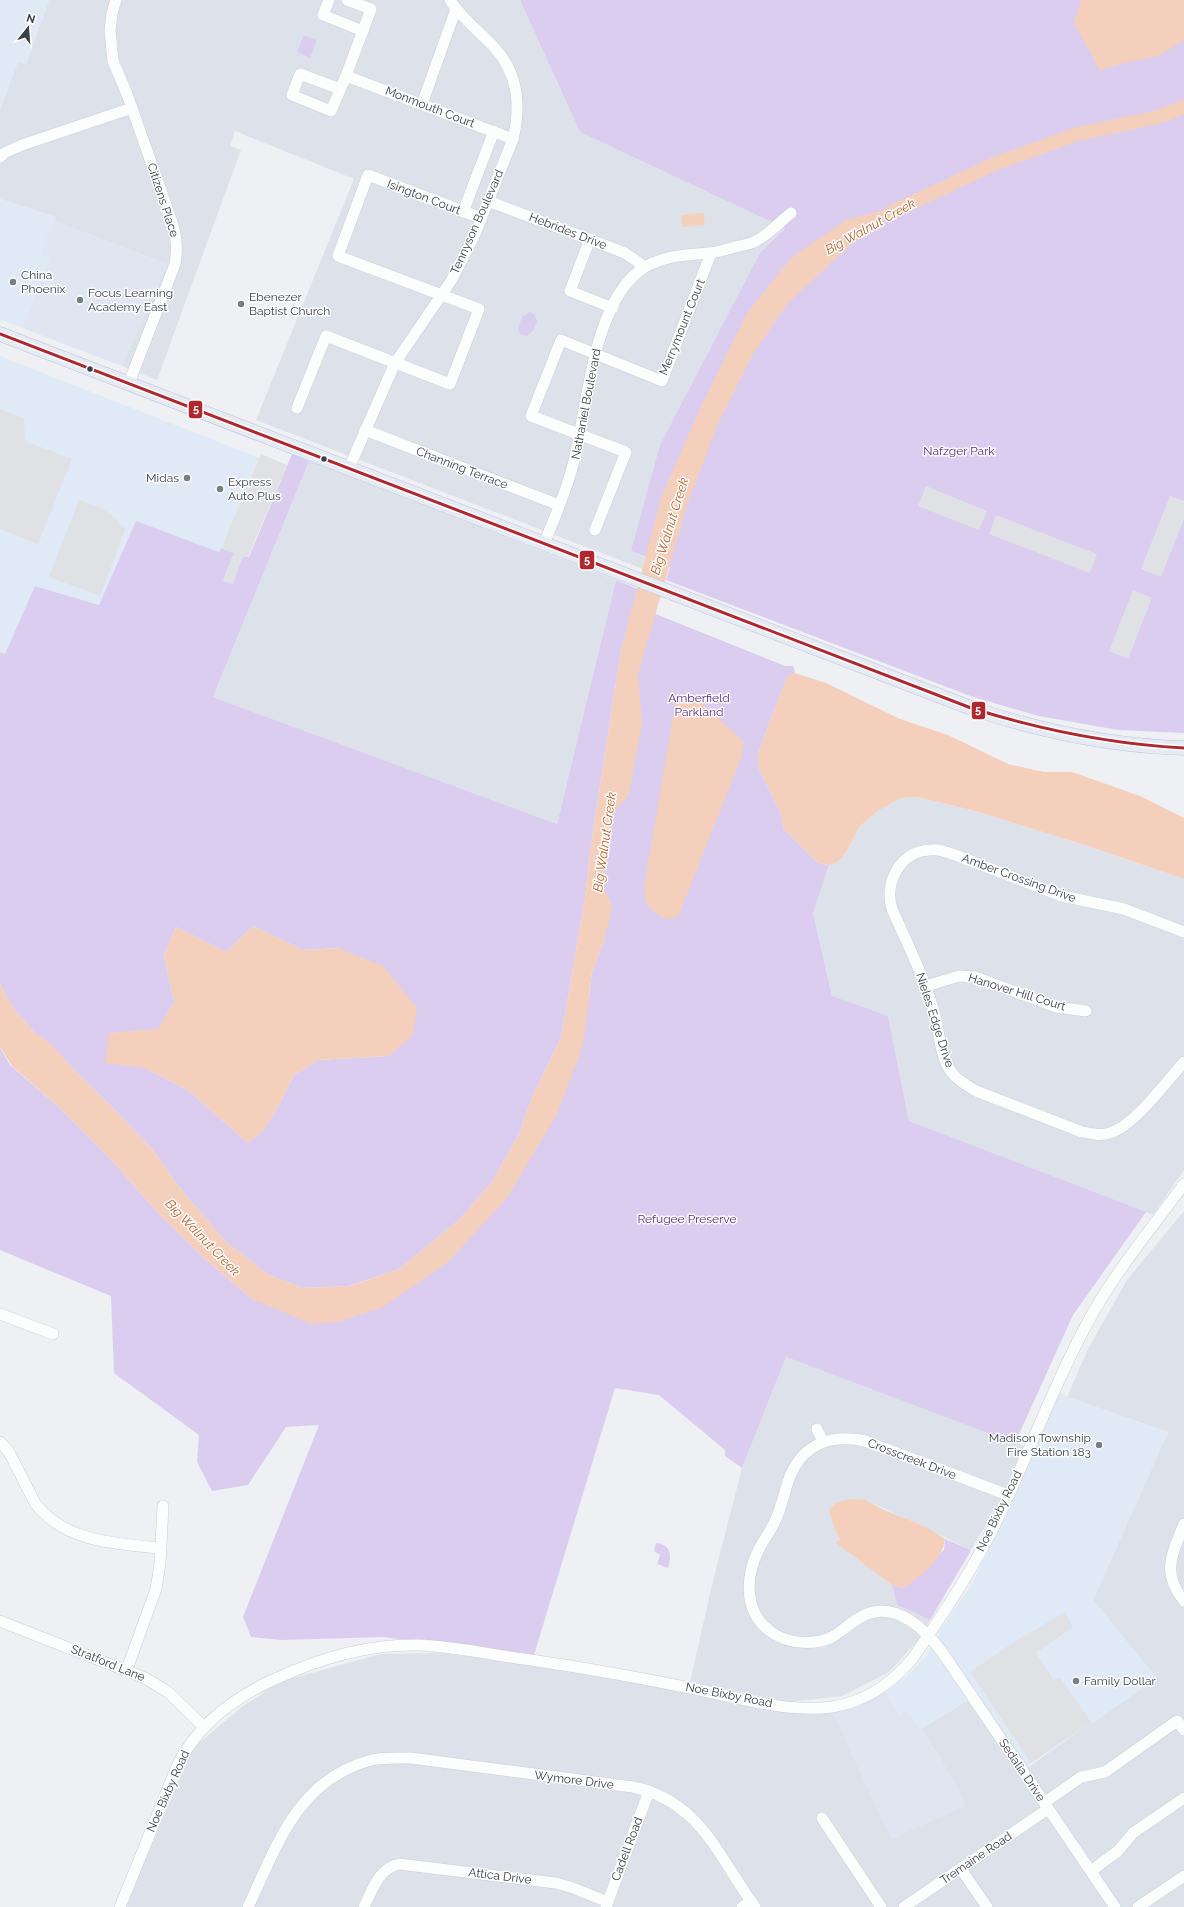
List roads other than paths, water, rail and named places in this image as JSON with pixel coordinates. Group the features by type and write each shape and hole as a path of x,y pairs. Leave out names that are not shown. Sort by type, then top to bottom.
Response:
{"main road":[{"path":"0,334 1003,719 1085,739 1138,746 1184,748"}],"street":[{"name":"Citizens Place","path":"116,0 112,13 110,30 113,60 132,108 173,226 178,249 175,264 129,383"},
{"path":"329,0 323,15 363,31"},
{"path":"340,89 371,9 346,0"},
{"path":"422,104 453,4"},
{"name":"Tennyson Boulevard","path":"349,468 395,363 451,281 481,218 513,139 518,114 518,102 513,78 501,55 453,4"},
{"name":"Monmouth Court","path":"346,76 513,139"},
{"path":"0,157 4,153 22,145 132,108"},
{"path":"463,212 494,131"},
{"name":"Isington Court","path":"442,295 338,256 368,175 481,218"},
{"name":"Hebrides Drive","path":"488,201 625,253 645,267"},
{"name":"Nathaniel Boulevard","path":"544,544 574,463 581,435 595,354 612,308 628,283 645,267 667,257 690,253 711,253 755,242 791,212"},
{"path":"590,239 570,291 612,308"},
{"name":"Merrymount Court","path":"595,354 662,380 711,253"},
{"path":"297,408 326,336 450,384 479,309 442,295"},
{"path":"595,354 560,340 531,416 626,452 596,530"},
{"name":"Channing Terrace","path":"365,430 559,505"},
{"name":"Amber Crossing Drive","path":"902,863 913,855 924,851 944,851 1062,896 1124,909 1184,932"},
{"name":"Nieles Edge Drive","path":"902,863 892,879 890,886 892,910 926,986 933,1007 946,1064 958,1080 976,1091 1082,1132 1100,1135 1117,1130 1132,1120 1184,1062"},
{"name":"Hanover Hill Court","path":"926,986 959,976 975,977 1056,1006 1086,1011"},
{"name":"Noe Bixby Road","path":"120,1907 178,1764 189,1744 203,1726 253,1690 286,1674 332,1657 373,1648 394,1646 449,1648 568,1665 788,1707 807,1708 833,1707 868,1695 891,1680 913,1658 982,1549 1008,1495 1061,1376 1090,1318 1113,1282 1184,1184"},
{"path":"0,1314 53,1334"},
{"path":"817,1429 823,1442"},
{"name":"Crosscreek Drive","path":"928,1635 917,1625 899,1615 883,1611 867,1614 831,1637 820,1641 799,1642 776,1635 768,1629 754,1612 749,1600 748,1580 756,1557 776,1519 794,1468 812,1447 823,1442 844,1438 865,1441 1008,1495"},
{"path":"0,1442 8,1452 35,1503 61,1526 76,1534 112,1544 161,1548"},
{"path":"127,1669 156,1589 161,1548 163,1506"},
{"path":"1184,1524 1171,1560 1170,1572 1178,1594 1184,1601"},
{"name":"Stratford Lane","path":"0,1621 127,1669 151,1681 168,1692 203,1726"},
{"name":"Sedalia Drive","path":"928,1635 942,1652 1116,1907"},
{"name":"Tremaine Road","path":"904,1907 1046,1806 1081,1777 1105,1772 1177,1721 1184,1730"},
{"name":"Wymore Drive","path":"248,1907 294,1813 310,1795 355,1766 372,1760 411,1758 633,1787 649,1791 673,1802 693,1818 704,1831 749,1905"},
{"name":"Cadell Road","path":"607,1904 649,1791"},
{"path":"1091,1871 1118,1851 1133,1833 1184,1798"},
{"path":"822,1818 882,1907"},
{"name":"Attica Drive","path":"364,1907 377,1880 388,1864 404,1864 546,1882 573,1888 607,1904"},
{"path":"960,1868 987,1907"},
{"path":"1138,1907 1184,1876"}],"water":[{"path":"1081,0 1184,0 1184,40 1159,56 1120,64 1100,71 1074,23"},
{"path":"906,204 848,247 788,303 753,354 717,426 688,502 638,674 642,723 629,795 614,812 603,886 612,906 604,941 592,972 583,1046 556,1116 507,1198 448,1262 383,1307 339,1322 311,1324 252,1299 204,1258 158,1213 117,1166 60,1108 12,1066 0,1047 0,984 15,1011 35,1033 51,1044 76,1072 152,1149 183,1192 226,1242 269,1275 302,1288 350,1286 399,1269 459,1220 492,1182 519,1134 533,1095 561,1038 585,898 591,844 621,650 661,498 702,404 747,313 790,259 846,220"},
{"path":"704,213 705,225 682,227 681,215"},
{"path":"795,673 826,683 900,719 948,735 1008,764 1044,772 1072,772 1140,796 1184,818 1184,879 1088,846 975,811 917,797 901,798 878,811 859,827 847,851 838,862 829,865 818,863 784,829 780,811 759,769 758,753 787,676"},
{"path":"691,697 705,706 744,742 742,756 678,917 666,919 649,907 644,887 676,699"},
{"path":"253,926 303,950 338,948 383,966 417,1008 413,1035 389,1056 318,1060 294,1075 279,1105 263,1131 248,1143 188,1090 145,1068 105,1063 109,1033 158,1029 174,1002 164,955 176,927 226,952"},
{"path":"851,1499 866,1500 882,1509 926,1527 945,1539 940,1554 930,1567 903,1588 892,1585 836,1543 840,1539 835,1530 829,1510 837,1502"}],"waterway":[{"name":"Big Walnut Creek","path":"890,213 994,164 1078,134 1158,117 1184,107"}],"place":[{"name":"China Phoenix","path":"13,282"},
{"name":"Focus Learning Academy East","path":"80,300"},
{"name":"Ebenezer Baptist Church","path":"241,304"},
{"name":"Midas","path":"187,478"},
{"name":"Express Auto Plus","path":"220,489"},
{"name":"Madison Township Fire Station 183","path":"1099,1445"},
{"name":"Family Dollar","path":"1076,1681"}],"park label":[{"name":"Nafzger Park","path":"959,451"},
{"name":"Amberfield Parkland","path":"699,705"},
{"name":"Refugee Preserve","path":"687,1219"}]}
